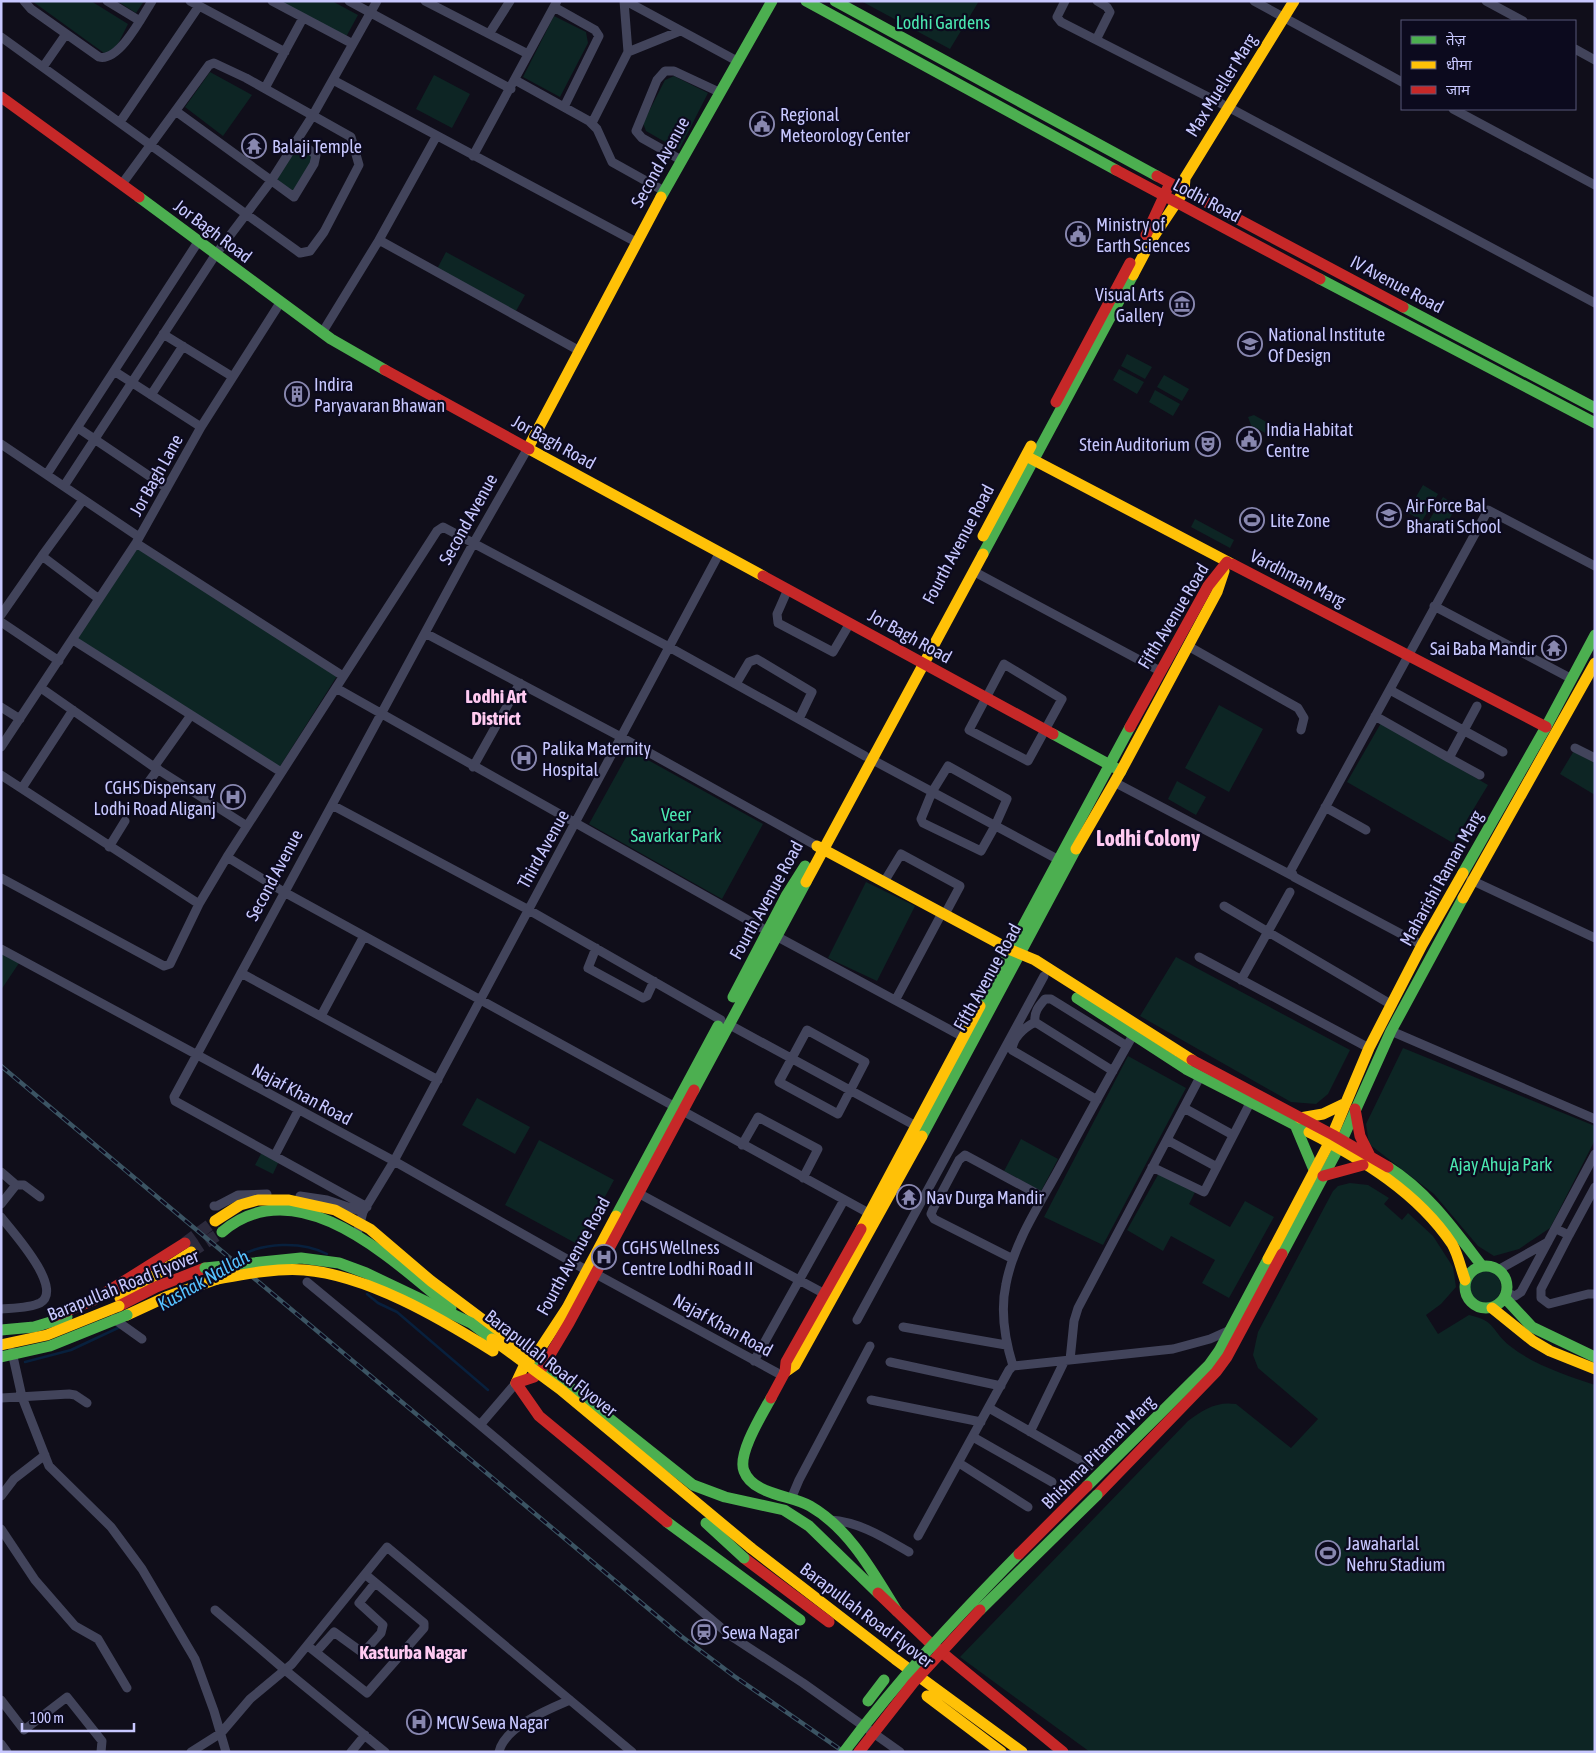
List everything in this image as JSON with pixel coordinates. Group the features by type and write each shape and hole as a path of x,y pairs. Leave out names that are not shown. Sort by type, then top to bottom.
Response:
{"main road":[{"name":"Second Avenue","path":"528,448 636,242 718,92 772,1"},
{"name":"Lodhi Road","path":"806,1 1163,196 1595,423"},
{"name":"Lodhi Road","path":"835,1 1184,190"},
{"name":"Max Mueller Marg","path":"1281,17 1286,1"},
{"name":"Max Mueller Marg","path":"1170,183 1179,177 1281,17 1294,1"},
{"name":"Jor Bagh Road","path":"1,97 122,184 280,304 322,333 393,375 1121,771"},
{"name":"Max Mueller Marg","path":"1177,203 1184,190 1185,178 1225,106"},
{"name":"Fourth Avenue Road","path":"541,1369 677,1110 1122,286 1170,183"},
{"name":"IV Avenue Road","path":"1184,190 1595,408"},
{"name":"Fourth Avenue Road","path":"1122,286 1177,203"},
{"name":"Fourth Avenue Road","path":"919,662 973,571 1029,458"},
{"name":"Vardhman Marg","path":"1029,458 1546,727"},
{"name":"Fifth Avenue Road","path":"897,1611 870,1568 830,1520 807,1504 759,1486 746,1476 742,1468 746,1449 784,1374 786,1362 824,1293 874,1216 916,1126 1018,954 1121,771 1217,592 1227,562"},
{"name":"Fifth Avenue Road","path":"1018,954 1058,860 1208,586 1227,562"},
{"name":"Maharishi Raman Marg","path":"1335,1142 1350,1106 1369,1048 1422,945 1546,727 1595,635"},
{"name":"Maharishi Raman Marg","path":"1350,1106 1471,880 1593,668"},
{"path":"820,847 1018,954 1035,960 1200,1077 1250,1103 1298,1122 1350,1106 1366,1160 1404,1192 1438,1225 1460,1256 1466,1280 1464,1292 1470,1302 1480,1308 1492,1308 1533,1341 1550,1351 1595,1369"},
{"path":"1018,954 1031,967 1044,976 1136,1031 1409,1183 1446,1219 1482,1266"},
{"name":"Fifth Avenue Road","path":"784,1374 795,1365 967,1039"},
{"name":"Fourth Avenue Road","path":"516,1383 524,1366 553,1330 591,1272 638,1193 677,1110"},
{"path":"1298,1122 1305,1144 1319,1173 1366,1160"},
{"name":"Bhishma Pitamah Marg","path":"860,1752 887,1713 931,1661 1097,1495 1216,1372 1227,1357 1335,1142"},
{"name":"Bhishma Pitamah Marg","path":"844,1752 865,1721 919,1659 1208,1365 1230,1330 1319,1173"},
{"path":"215,1221 229,1210 244,1203 284,1200 312,1204 337,1211 363,1214 432,1282 532,1356 541,1369"},
{"path":"222,1232 240,1218 253,1213 275,1210 320,1217 357,1234 524,1366 541,1369 561,1380 693,1485 725,1497 768,1504 798,1518 809,1526 928,1641 1063,1752"},
{"path":"188,1248 105,1314 48,1329 3,1335 94,1300 188,1248"},
{"name":"Barapullah Road Flyover","path":"3,1335 26,1342 54,1333 119,1306 156,1287 205,1268 301,1258 339,1263 366,1273 471,1323 554,1384 751,1548 929,1684 1022,1752"},
{"path":"1466,1280 1475,1269 1482,1266 1498,1270 1506,1280 1506,1295 1532,1327 1595,1357"},
{"name":"Barapullah Road Flyover","path":"1,1357 32,1352 79,1337 166,1296 217,1279 270,1271 306,1270 343,1276 430,1316 480,1343 535,1381 690,1508 744,1558 1001,1752"},
{"path":"1492,1308 1506,1295"},
{"path":"541,1369 534,1377 516,1383 538,1416 667,1522 800,1620"},
{"path":"759,1590 770,1577"},
{"path":"786,1610 796,1597"},
{"path":"868,1701 884,1680"}],"street":[{"path":"24,1 30,9 104,59 115,54 140,21 152,1"},
{"path":"107,1 140,21"},
{"path":"272,1 353,44"},
{"path":"348,1 592,123 612,162 664,191"},
{"path":"64,486 216,254 271,181 298,140 377,1"},
{"path":"425,1 528,54"},
{"path":"489,34 510,1"},
{"path":"625,1 736,61"},
{"path":"592,123 628,52 625,1"},
{"path":"1065,1 1058,14 1059,20 1097,38 1595,303"},
{"path":"1097,1 1107,7 1110,12 1097,38"},
{"path":"1254,1 1401,81"},
{"path":"1486,1 1521,20"},
{"path":"120,122 195,3 284,52"},
{"path":"473,156 556,4 595,30 599,36 564,108"},
{"path":"265,88 303,18"},
{"path":"628,52 680,31"},
{"path":"43,67 66,34"},
{"path":"1,37 153,145 300,253 310,251 324,232 359,165 351,137 265,88 217,63 211,63 153,145 122,184"},
{"path":"1576,50 1595,60"},
{"path":"682,160 642,138 636,131 657,80 664,71 674,70 718,92"},
{"path":"333,80 436,137 636,242"},
{"path":"1455,110 1595,185"},
{"path":"177,112 294,197 314,164 316,155 298,140"},
{"path":"322,333 379,240 436,137"},
{"path":"379,240 578,350"},
{"path":"46,474 78,428 198,242"},
{"name":"Jor Bagh Lane","path":"1,746 138,540 201,427 280,304"},
{"path":"163,334 233,377"},
{"path":"151,395 183,346"},
{"path":"114,371 201,427"},
{"path":"78,428 168,488"},
{"path":"1,444 64,486 138,540 343,676"},
{"name":"Second Avenue","path":"275,1155 174,1099 380,714 528,448"},
{"path":"1,615 83,500"},
{"path":"1291,875 1291,870 1325,807 1488,510 1595,566"},
{"path":"1,878 168,966 172,962 199,904 227,857 440,528 445,528 669,647 868,758 1058,860"},
{"name":"Third Avenue","path":"357,1234 363,1214 438,1080 527,909 575,824 720,552"},
{"path":"42,556 99,599"},
{"path":"973,571 1160,671"},
{"path":"788,589 776,619 778,623 833,652 850,623"},
{"path":"1434,606 1572,678"},
{"path":"1,622 59,661"},
{"path":"425,633 621,737 820,847"},
{"path":"73,640 281,772"},
{"path":"1188,646 1298,708 1304,718 1301,730"},
{"path":"736,684 749,662 757,659 812,692 799,719"},
{"path":"1004,664 1062,698 1028,761 969,730 985,698 1004,664"},
{"path":"473,767 520,683"},
{"path":"41,688 156,768 247,826"},
{"path":"336,688 772,934 896,999 967,1039"},
{"path":"1390,690 1503,752"},
{"path":"1449,758 1477,706"},
{"path":"1,707 20,719"},
{"path":"22,788 73,710"},
{"path":"146,788 156,768 191,715"},
{"path":"1376,716 1480,775"},
{"path":"1575,748 1595,758"},
{"path":"948,766 1007,799 983,848 979,851 923,822 921,816 932,792 948,766"},
{"path":"1,775 108,847 199,904"},
{"path":"1114,782 1422,945"},
{"path":"332,805 527,909 725,1022 916,1126"},
{"path":"1325,807 1366,830"},
{"path":"108,847 126,821"},
{"path":"884,882 901,854 960,886 896,999"},
{"path":"227,857 284,892 677,1110 874,1216"},
{"path":"1471,880 1595,938"},
{"path":"1241,980 1290,892"},
{"path":"1224,906 1392,1005"},
{"path":"321,1016 364,936"},
{"path":"596,948 588,968 643,998 647,996 654,982"},
{"name":"Najaf Khan Road","path":"1,949 298,1111 394,1161 754,1361 784,1374"},
{"path":"1199,957 1369,1048"},
{"path":"241,973 438,1080"},
{"path":"857,1320 1044,976"},
{"path":"1035,1022 1034,1014 1039,1006 1045,999 1051,999 1127,1046"},
{"path":"1035,1022 1113,1071"},
{"path":"1035,1022 1023,1028 1016,1038 1012,1050 1097,1100"},
{"path":"807,1030 866,1062 850,1090 838,1114 779,1082 790,1058 807,1030"},
{"path":"918,1536 1013,1366 1006,1345 1004,1303 1005,1286 1013,1259 1043,1197 1136,1031"},
{"path":"1391,1031 1595,1119"},
{"path":"1030,1432 1067,1361 1078,1308 1200,1077"},
{"path":"1152,1167 1204,1192 1250,1103"},
{"path":"1184,1108 1234,1136"},
{"path":"298,1111 275,1155 363,1214"},
{"path":"742,1145 758,1117 818,1149 802,1178"},
{"path":"1167,1140 1217,1167"},
{"path":"1506,1295 1514,1296 1521,1292 1595,1154"},
{"path":"1013,1259 934,1219 931,1214 959,1160 965,1155 1043,1197"},
{"path":"1,1172 16,1185 24,1185 40,1197"},
{"path":"1,1204 16,1185"},
{"path":"1595,1187 1541,1289 1541,1298 1548,1304 1595,1294"},
{"path":"638,1193 824,1293"},
{"path":"214,1206 238,1196 274,1194 311,1197 363,1214"},
{"path":"754,1361 844,1200"},
{"path":"1,1217 29,1253 44,1278 48,1289 46,1297 40,1303 1,1309"},
{"path":"1556,1229 1569,1235"},
{"path":"1498,1270 1548,1242"},
{"path":"307,1282 731,1636 803,1682 900,1752"},
{"path":"94,1300 105,1314 142,1339"},
{"path":"902,1327 1006,1345"},
{"path":"1013,1366 1174,1349 1210,1339 1230,1330"},
{"path":"3,1335 22,1398 52,1471 111,1527 142,1569 195,1660 226,1752"},
{"path":"792,1499 799,1480 870,1346"},
{"path":"890,1362 1001,1386"},
{"path":"480,1425 516,1383"},
{"path":"1,1398 69,1394 76,1395 87,1403"},
{"path":"871,1400 981,1422"},
{"path":"989,1408 1090,1466"},
{"path":"972,1437 1052,1482"},
{"path":"1,1496 14,1479 45,1455"},
{"path":"959,1463 1028,1507"},
{"path":"1,1483 14,1479"},
{"path":"830,1520 845,1521 862,1526 910,1552"},
{"path":"1,1529 31,1575 74,1626 98,1639 127,1688"},
{"path":"191,1752 221,1733 250,1699 284,1670 308,1646 387,1547 632,1752"},
{"path":"308,1646 367,1693 424,1628 424,1623 366,1575"},
{"path":"360,1603 376,1583"},
{"path":"325,1624 360,1652 364,1652 383,1627 349,1594"},
{"path":"215,1610 284,1670 386,1752"},
{"path":"316,1652 334,1632"},
{"path":"1,1700 24,1730 67,1697 102,1741 100,1751"},
{"path":"499,1752 500,1746 525,1721 570,1700"},
{"path":"351,1752 365,1735"},
{"path":"1,1744 7,1752"}],"green space":[{"path":"32,1 91,1 128,24 119,42 111,52 104,53"},
{"path":"117,1 144,1 136,13"},
{"path":"278,1 332,1 358,15 346,37"},
{"name":"Lodhi Gardens","path":"861,1 979,1 950,49"},
{"path":"554,16 586,32 588,43 560,97 523,77"},
{"path":"210,72 252,95 223,136 185,107"},
{"path":"434,75 470,94 452,128 416,109"},
{"path":"674,76 708,93 679,150 646,131 643,123 665,80"},
{"path":"298,145 311,156 311,162 295,190 290,191 277,179"},
{"path":"446,252 525,295 516,311 437,269"},
{"path":"1127,354 1152,367 1145,379 1121,366"},
{"path":"1119,369 1144,382 1137,394 1113,380"},
{"path":"1164,375 1189,389 1182,401 1157,387"},
{"path":"1155,390 1180,404 1173,416 1149,402"},
{"path":"1254,415 1270,424 1265,433 1251,425 1248,417"},
{"path":"1423,485 1438,494 1422,521 1407,512"},
{"path":"1443,497 1457,506 1441,533 1427,524"},
{"path":"1195,519 1234,540 1230,548 1191,527"},
{"path":"136,545 337,676 279,768 75,639"},
{"path":"1219,705 1263,729 1229,792 1185,768"},
{"path":"1381,723 1488,785 1453,843 1347,782"},
{"path":"1575,749 1595,760 1595,795 1560,774"},
{"name":"Veer Savarkar Park","path":"630,750 763,824 722,899 589,824"},
{"path":"1177,781 1206,797 1196,815 1168,799"},
{"path":"866,882 915,906 877,981 828,958"},
{"path":"1,949 21,960 1,990"},
{"path":"1176,957 1350,1050 1328,1094 1316,1104 1291,1102 1140,1016"},
{"name":"Ajay Ahuja Park","path":"1403,1048 1595,1126 1595,1140 1550,1228 1519,1249 1494,1256 1478,1246 1434,1194 1369,1144 1366,1124"},
{"path":"1128,1056 1186,1088 1103,1245 1044,1217"},
{"path":"477,1098 530,1127 515,1154 462,1125"},
{"path":"1021,1139 1058,1159 1041,1191 1004,1171"},
{"path":"539,1140 614,1180 579,1245 505,1205"},
{"path":"262,1152 279,1161 273,1174 255,1165"},
{"path":"1159,1173 1195,1192 1189,1204 1230,1227 1245,1201 1274,1217 1229,1298 1202,1283 1215,1260 1171,1236 1163,1251 1127,1230"},
{"name":"Jawaharlal Nehru Stadium","path":"1350,1183 1368,1185 1389,1198 1384,1204 1402,1220 1408,1213 1433,1236 1453,1267 1456,1287 1441,1304 1426,1315 1438,1334 1469,1315 1478,1317 1489,1323 1504,1341 1529,1359 1595,1385 1595,1752 1090,1752 960,1657 1188,1421 1199,1413 1216,1405 1236,1404 1291,1448 1318,1419 1258,1368 1253,1355 1258,1332 1333,1191 1338,1186"},
{"path":"1484,1270 1496,1275 1501,1287 1496,1299 1484,1304 1472,1299 1467,1287 1472,1275"}],"water":[{"name":"Lite Zone","path":"1245,510 1265,520 1260,530 1240,520"}],"waterway":[{"name":"Kushak Nallah","path":"238,1257 259,1248 282,1245 306,1247 327,1254"},
{"name":"Kushak Nallah","path":"367,1294 378,1303 397,1312 488,1390"},
{"name":"Kushak Nallah","path":"25,1362 71,1350 120,1327"}],"tunnel":[{"path":"185,1243 215,1221"},
{"path":"191,1252 222,1232"}],"railway":[{"path":"1,1066 681,1636 734,1676 844,1752"}],"traffic: fast":[{"path":"661,197 772,1"},
{"path":"806,1 1116,170"},
{"path":"835,1 1157,176"},
{"path":"139,197 331,339 385,370"},
{"path":"983,554 1133,275"},
{"path":"1320,279 1595,423"},
{"path":"1403,307 1595,408"},
{"path":"1463,873 1546,727 1595,635"},
{"path":"980,1006 1130,727"},
{"path":"1053,734 1121,771"},
{"path":"922,1136 1076,849"},
{"path":"733,997 786,896 805,866"},
{"path":"694,1090 806,882"},
{"path":"1282,1254 1338,1149 1391,1031 1463,898"},
{"path":"1077,998 1186,1069 1309,1132"},
{"path":"616,1216 718,1026"},
{"path":"1296,1127 1314,1170"},
{"path":"1388,1167 1415,1188 1440,1212 1482,1266"},
{"path":"222,1232 251,1215 282,1210 313,1215 343,1228 373,1246 451,1308"},
{"path":"205,1268 301,1258 339,1263 366,1273 471,1323 492,1339"},
{"path":"1087,1486 1209,1365 1219,1351 1268,1259"},
{"path":"1490,1266 1498,1269 1504,1275 1507,1287 1504,1299 1498,1305 1482,1308 1474,1305 1468,1299 1465,1283 1468,1275 1474,1269 1490,1266"},
{"path":"1505,1298 1532,1327 1595,1357"},
{"path":"1,1357 50,1346 127,1315"},
{"path":"1,1330 34,1327 67,1317"},
{"path":"527,1353 545,1364 561,1380 693,1485 725,1497 784,1510 809,1526 878,1593"},
{"path":"771,1398 747,1444 744,1455 744,1471 755,1485 810,1506 837,1527 860,1553 897,1611"},
{"path":"980,1610 1097,1495"},
{"path":"667,1522 800,1620"},
{"path":"706,1523 744,1558"},
{"path":"844,1752 928,1650 1019,1554"},
{"path":"868,1701 884,1680"}],"traffic: slow":[{"path":"1133,275 1152,239 1184,191 1185,178 1294,1"},
{"path":"528,448 661,197"},
{"path":"983,536 1031,446"},
{"path":"529,449 763,576"},
{"path":"1026,456 1232,564"},
{"path":"806,882 983,554"},
{"path":"1076,849 1121,771 1217,592 1224,571"},
{"path":"1463,898 1595,663"},
{"path":"817,846 1011,950 1035,960 1192,1060"},
{"path":"1268,1259 1329,1143 1369,1048 1422,945 1463,873"},
{"path":"861,1229 980,1006"},
{"path":"1300,1118 1323,1114 1346,1103"},
{"path":"1309,1132 1369,1166 1406,1193 1423,1209 1452,1244 1465,1280"},
{"path":"785,1372 795,1365 922,1136"},
{"path":"215,1221 240,1205 258,1200 289,1200 335,1210 370,1229 431,1281 527,1353"},
{"path":"516,1383 524,1366 540,1349 567,1308 616,1216"},
{"path":"120,1298 191,1252"},
{"path":"217,1279 260,1272 304,1270 353,1280 378,1289 427,1312 493,1351"},
{"path":"127,1315 166,1297 217,1279"},
{"path":"1,1345 47,1335 119,1306"},
{"path":"1492,1308 1533,1341 1550,1351 1595,1369"},
{"path":"492,1339 560,1389 751,1548"},
{"path":"751,1548 895,1659 1022,1752"},
{"path":"927,1696 1001,1752"}],"traffic: jam":[{"path":"1,97 139,197"},
{"path":"1116,170 1320,279"},
{"path":"1157,176 1403,307"},
{"path":"1146,235 1170,183"},
{"path":"1056,402 1130,263"},
{"path":"385,370 529,449"},
{"path":"1130,727 1208,586 1227,562"},
{"path":"1232,564 1546,727"},
{"path":"763,576 1053,734"},
{"path":"1192,1060 1333,1135 1388,1167"},
{"path":"516,1383 534,1377 541,1370 569,1323 694,1090"},
{"path":"1355,1109 1360,1136 1370,1156"},
{"path":"1323,1176 1363,1165"},
{"path":"771,1398 785,1372 786,1362 861,1229"},
{"path":"55,1316 94,1300 185,1243"},
{"path":"1097,1495 1216,1372 1227,1357 1282,1254"},
{"path":"119,1306 156,1287 205,1268"},
{"path":"516,1383 539,1416 667,1522"},
{"path":"1019,1554 1087,1486"},
{"path":"744,1558 829,1622"},
{"path":"878,1593 928,1641 1063,1752"},
{"path":"859,1752 913,1683 980,1610"}],"place":[{"name":"Regional Meteorology Center","path":"762,124"},
{"name":"Balaji Temple","path":"254,146"},
{"name":"Ministry of Earth Sciences","path":"1078,234"},
{"name":"Visual Arts Gallery","path":"1182,304"},
{"name":"National Institute Of Design","path":"1250,344"},
{"name":"Indira Paryavaran Bhawan","path":"297,394"},
{"name":"India Habitat Centre","path":"1249,439"},
{"name":"Stein Auditorium","path":"1208,444"},
{"name":"Air Force Bal Bharati School","path":"1389,515"},
{"name":"Lite Zone","path":"1252,520"},
{"name":"Sai Baba Mandir","path":"1554,648"},
{"name":"Palika Maternity Hospital","path":"524,758"},
{"name":"CGHS Dispensary Lodhi Road Aliganj","path":"233,797"},
{"name":"Nav Durga Mandir","path":"909,1197"},
{"name":"CGHS Wellness Centre Lodhi Road II","path":"604,1257"},
{"name":"Jawaharlal Nehru Stadium","path":"1328,1553"},
{"name":"Sewa Nagar","path":"704,1632"},
{"name":"MCW Sewa Nagar","path":"419,1722"}],"district":[{"name":"Lodhi Art District","path":"496,707"},
{"name":"Lodhi Colony","path":"1148,838"},
{"name":"Kasturba Nagar","path":"413,1652"}]}
